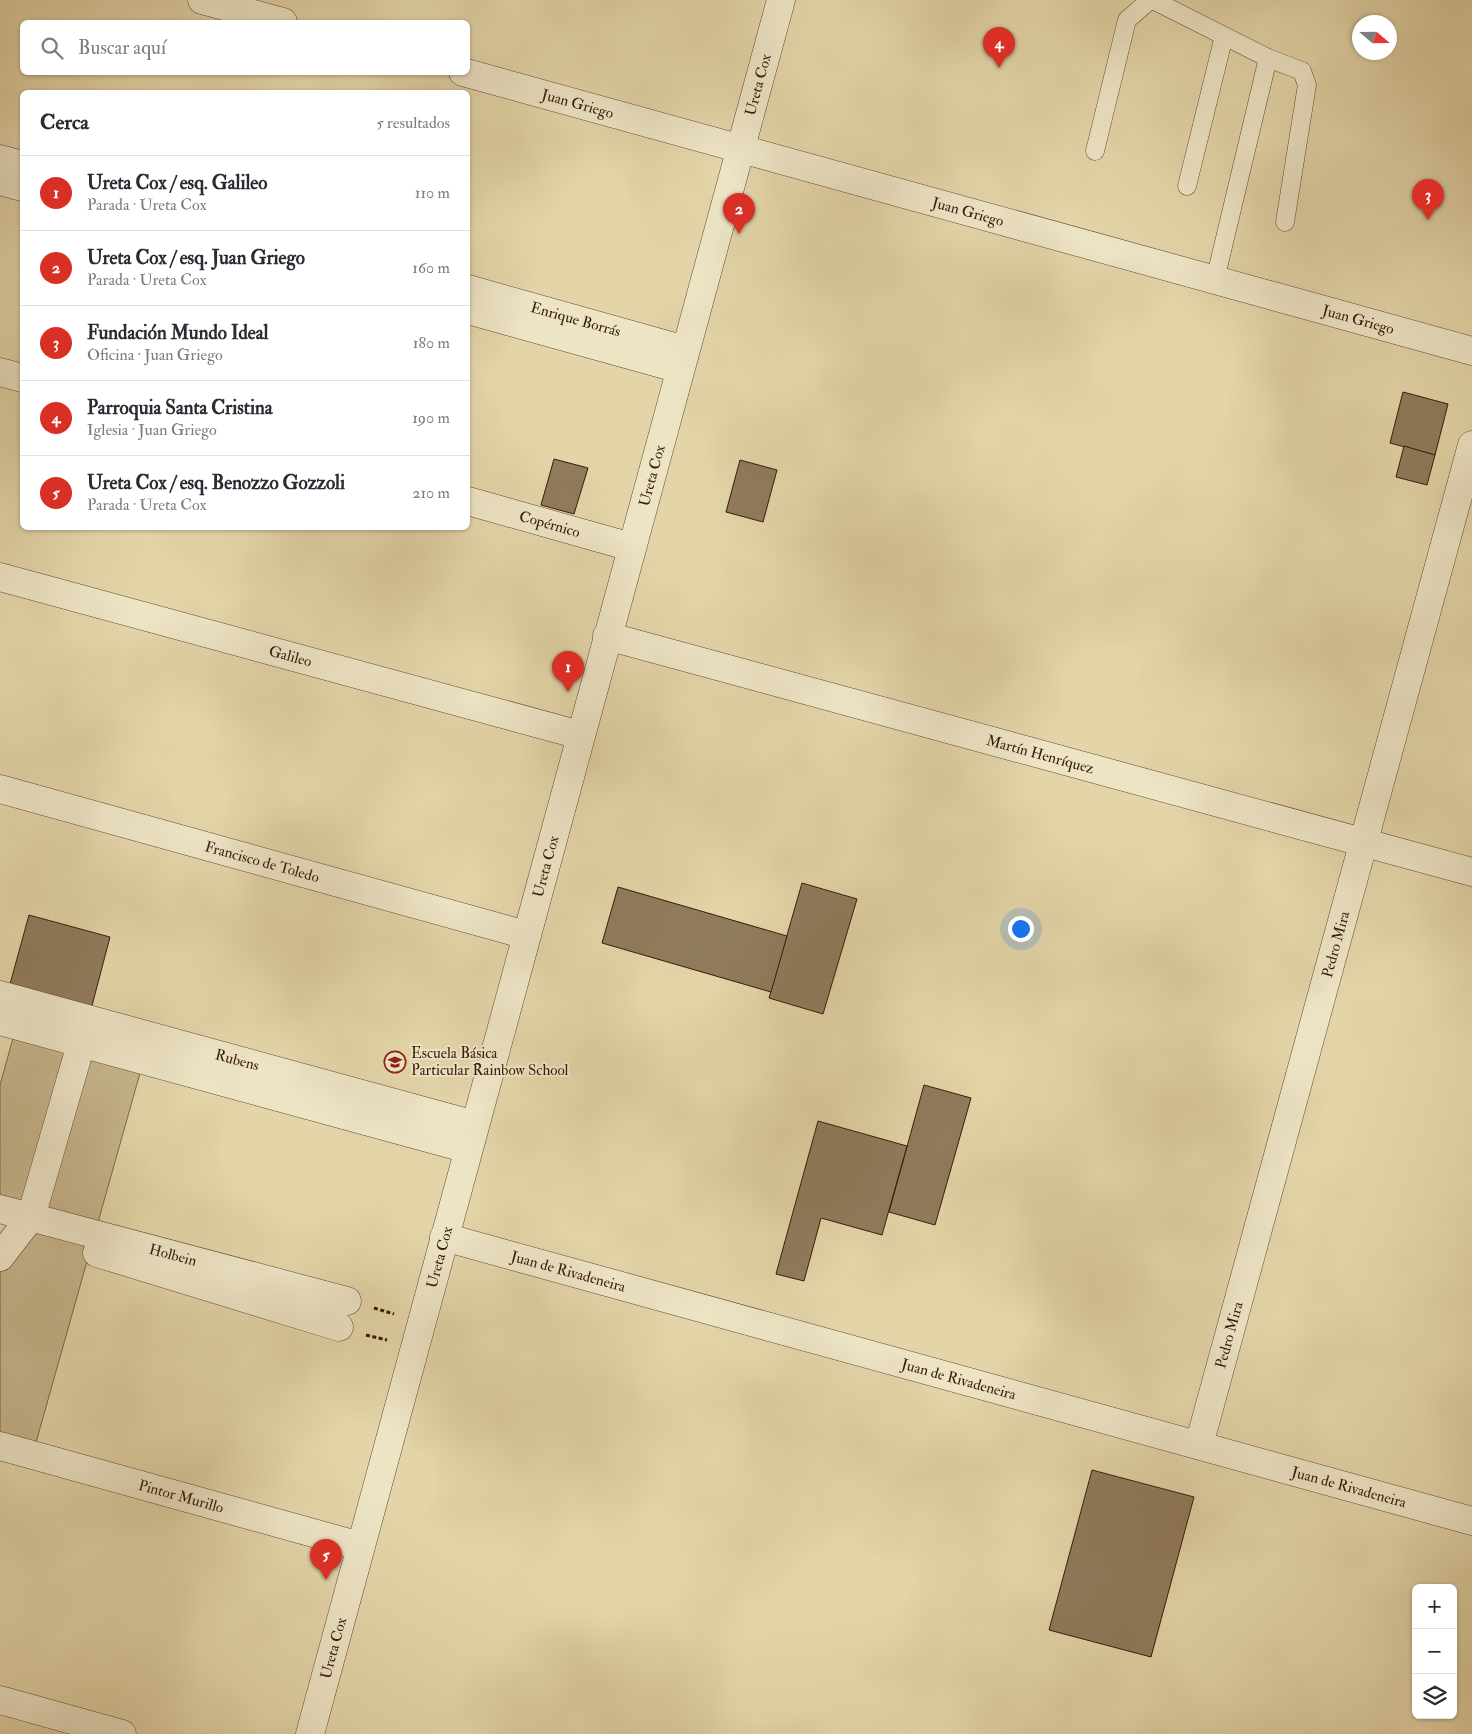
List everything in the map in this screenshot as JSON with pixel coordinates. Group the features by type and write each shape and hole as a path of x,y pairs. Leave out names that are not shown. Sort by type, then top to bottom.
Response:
{"street":[{"path":"202,0 276,20"},
{"name":"Ureta Cox","path":"310,1734 781,0"},
{"name":"Juan Griego","path":"470,74 1472,351"},
{"path":"0,159 20,164"},
{"path":"0,181 20,186"},
{"name":"Enrique Borrás","path":"470,290 683,359"},
{"name":"Enrique Borrás","path":"470,310 683,359"},
{"path":"0,372 20,377"},
{"name":"Pedro Mira","path":"1199,1445 1472,445"},
{"name":"Copérnico","path":"470,502 631,547"},
{"name":"Galileo","path":"0,577 580,736"},
{"name":"Martín Henríquez","path":"607,636 1472,872"},
{"name":"Francisco de Toledo","path":"0,789 526,935"},
{"name":"Rubens","path":"0,995 471,1137"},
{"name":"Rubens","path":"0,1021 81,1044 471,1137"},
{"path":"0,1257 27,1223 81,1044"},
{"name":"Holbein","path":"0,1209 27,1223 339,1328"},
{"name":"Holbein","path":"27,1223 347,1301"},
{"name":"Juan de Rivadeneira","path":"444,1237 1472,1521"},
{"name":"Pintor Murillo","path":"0,1446 360,1546"},
{"path":"0,1700 122,1734"}],"lane":[{"path":"1094,151 1127,20 1152,0 1268,58 1302,71 1308,85 1285,222"},
{"path":"1187,186 1224,36"},
{"path":"1215,280 1268,58"}],"path":[{"path":"347,1301 422,1321"},
{"path":"339,1328 414,1347"}],"shaded area":[{"path":"15,1031 66,1045 22,1206 0,1200 0,1085"},
{"path":"83,1052 142,1066 35,1446 0,1436 0,1269"}],"building":[{"path":"1403,392 1448,404 1435,455 1390,443"},
{"path":"1404,446 1435,455 1427,485 1396,477"},
{"path":"554,459 588,468 574,514 541,505"},
{"path":"740,460 777,470 763,522 726,512"},
{"path":"802,883 857,899 823,1014 769,998"},
{"path":"618,887 787,936 771,992 602,943"},
{"path":"29,915 110,937 89,1017 7,995"},
{"path":"924,1085 971,1098 935,1225 889,1212"},
{"path":"818,1121 907,1146 882,1235 821,1218 804,1281 776,1274"},
{"path":"1092,1470 1194,1497 1151,1657 1049,1630"}],"place":[{"name":"Parroquia Santa Cristina","path":"999,68"},
{"name":"Fundación Mundo Ideal","path":"1428,220"},
{"name":"Ureta Cox / esq. Juan Griego","path":"739,234"},
{"name":"Ureta Cox / esq. Galileo","path":"568,692"},
{"name":"Escuela Básica Particular Rainbow School","path":"395,1062"},
{"name":"Ureta Cox / esq. Benozzo Gozzoli","path":"326,1580"}]}
